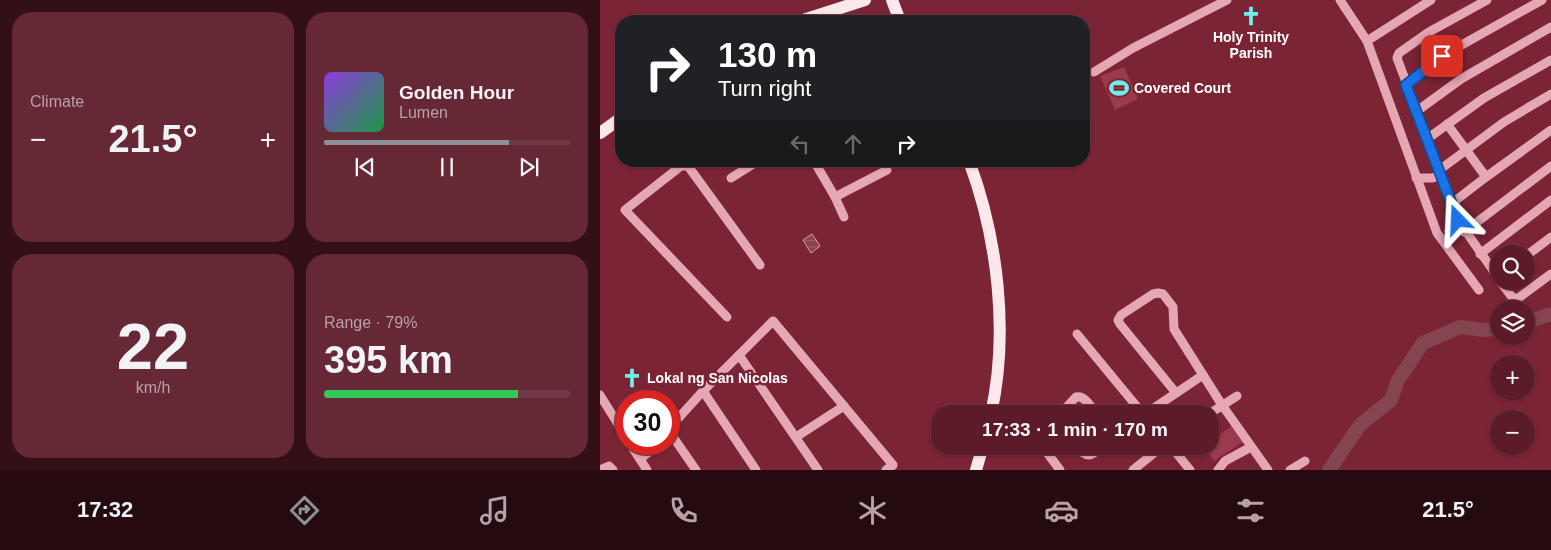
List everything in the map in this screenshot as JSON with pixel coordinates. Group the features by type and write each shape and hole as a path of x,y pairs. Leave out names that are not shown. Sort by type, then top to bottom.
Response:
{"main road":[{"path":"819,15 865,0"},
{"path":"892,0 898,15"},
{"path":"600,134 615,123"},
{"path":"970,167 985,219 998,291 999,346 997,381 993,405"},
{"path":"976,470 980,455"}],"street":[{"path":"1094,72 1134,48 1227,0"},
{"path":"1340,0 1367,41 1419,178 1437,232 1479,290"},
{"path":"1367,41 1431,0"},
{"path":"1487,0 1429,32 1397,56 1451,204 1464,232 1490,267"},
{"path":"1406,85 1442,56 1542,0"},
{"path":"1417,111 1461,79 1551,27"},
{"path":"1427,140 1484,98 1551,60"},
{"path":"1438,170 1504,122 1551,94"},
{"path":"1447,124 1486,177"},
{"path":"1451,204 1551,130"},
{"path":"1464,232 1551,166"},
{"path":"675,167 625,210 727,317"},
{"path":"689,167 760,265"},
{"path":"731,178 748,167"},
{"path":"818,167 844,216"},
{"path":"1419,178 1430,168 1438,170"},
{"path":"835,197 887,170"},
{"path":"1480,254 1551,200"},
{"path":"1535,249 1551,237"},
{"path":"1535,286 1551,274"},
{"path":"1507,290 1514,299 1520,298 1530,290"},
{"path":"1176,392 1118,320 1121,315 1153,294 1163,294 1174,307 1174,329 1222,405 1268,470"},
{"path":"680,416 703,390 773,321 844,406 889,467"},
{"path":"1076,334 1136,405"},
{"path":"740,355 818,470"},
{"path":"1157,405 1203,375"},
{"path":"703,390 756,470"},
{"path":"600,395 615,419"},
{"path":"1068,405 1079,396 1083,397 1089,405"},
{"path":"1219,407 1236,396"},
{"path":"796,437 844,406"},
{"path":"1218,470 1225,461 1251,446"},
{"path":"680,448 696,470"},
{"path":"637,455 647,470"},
{"path":"640,459 645,455"},
{"path":"1049,455 1060,470"},
{"path":"1133,470 1150,455"},
{"path":"1180,455 1190,470"},
{"path":"1290,470 1305,461"},
{"path":"600,470 608,466 612,470"}],"shaded area":[{"name":"Covered Court","path":"1124,67 1138,99 1115,110 1100,76"},
{"path":"812,234 820,246 811,253 803,240"},
{"path":"1232,426 1243,442 1214,461 1210,455 1219,455 1219,435"}],"waterway":[{"path":"1535,320 1551,315"},
{"path":"1329,470 1360,425 1391,400 1398,380 1423,343 1460,327 1490,330"}],"place":[{"name":"Holy Trinity Parish","path":"1251,16"},
{"name":"Covered Court","path":"1119,88"},
{"name":"Lokal ng San Nicolas","path":"632,378"}],"route":[{"path":"1442,56 1406,85 1458,220"}]}
